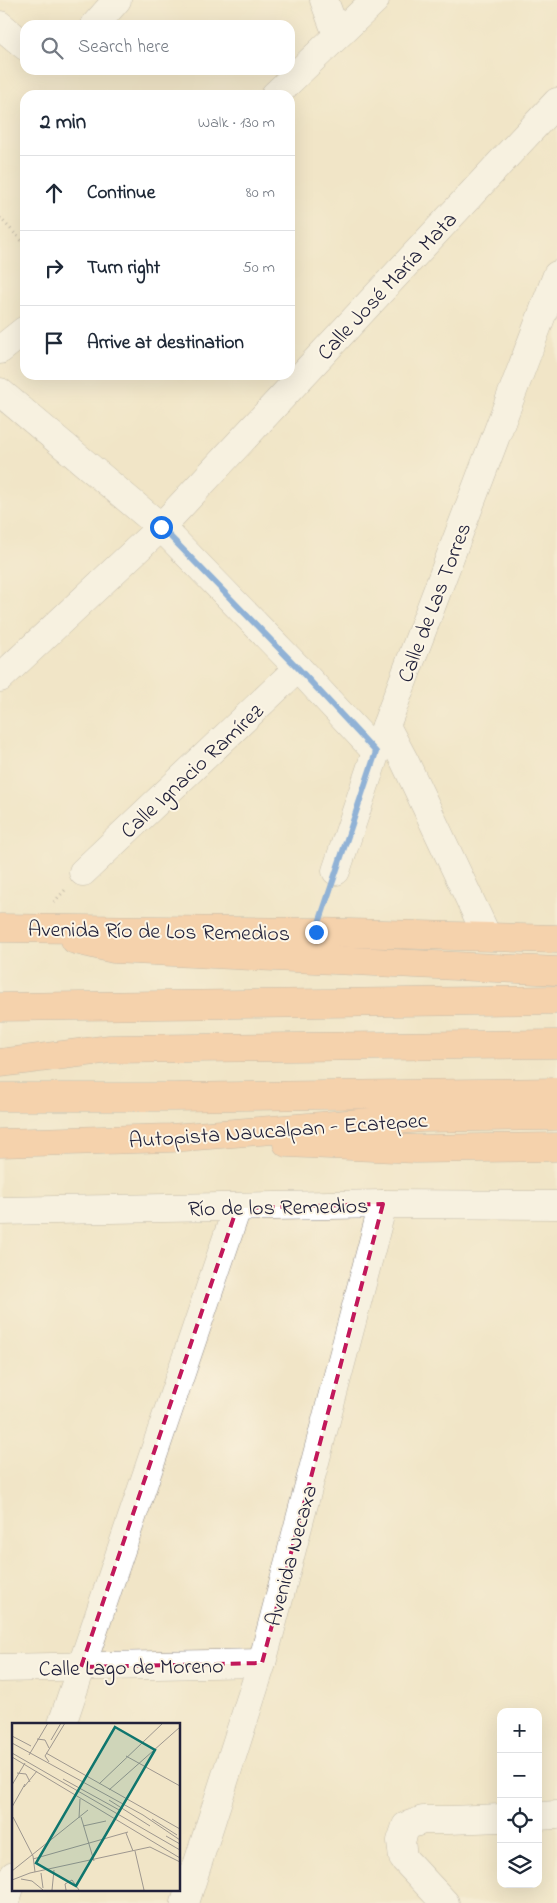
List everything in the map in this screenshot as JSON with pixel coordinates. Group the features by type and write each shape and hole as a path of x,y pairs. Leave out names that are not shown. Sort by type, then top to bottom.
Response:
{"highway":[{"name":"Avenida Río de Los Remedios","path":"0,928 316,932 487,936 557,940"},
{"path":"28,928 113,949 557,971"},
{"path":"0,1007 557,1000"},
{"path":"0,1063 110,1049 557,1044"},
{"name":"Autopista Naucalpan - Ecatepec","path":"0,1097 172,1097 557,1092"},
{"name":"Autopista Naucalpan - Ecatepec","path":"0,1143 171,1138 422,1118 557,1116"},
{"path":"171,1138 416,1149 557,1147"}],"street":[{"path":"99,20 117,0"},
{"path":"324,0 337,35"},
{"path":"280,90 375,0"},
{"path":"0,25 20,42"},
{"name":"Calle José María Mata","path":"0,678 161,527 557,102"},
{"name":"Calle de Las Torres","path":"336,871 376,752 557,275"},
{"path":"0,350 20,334"},
{"path":"0,392 161,527 298,668 376,752"},
{"name":"Calle Ignacio Ramírez","path":"83,872 298,668"},
{"path":"386,726 405,762 487,936"},
{"name":"Río de los Remedios","path":"0,1211 383,1204 557,1205"},
{"name":"Avenida Necaxa","path":"184,1903 262,1663 383,1204"},
{"path":"62,1723 237,1208"},
{"name":"Calle Lago de Moreno","path":"0,1668 262,1663"},
{"path":"542,1816 557,1815"},
{"path":"445,1903 403,1858 400,1841 406,1826 424,1820 497,1818"},
{"path":"5,1903 12,1881"}],"path":[{"path":"0,218 20,239"}],"highlighted area":[{"path":"383,1204 262,1663 81,1667 237,1208"}],"route":[{"path":"161,527 298,668 376,752 316,932"}]}
